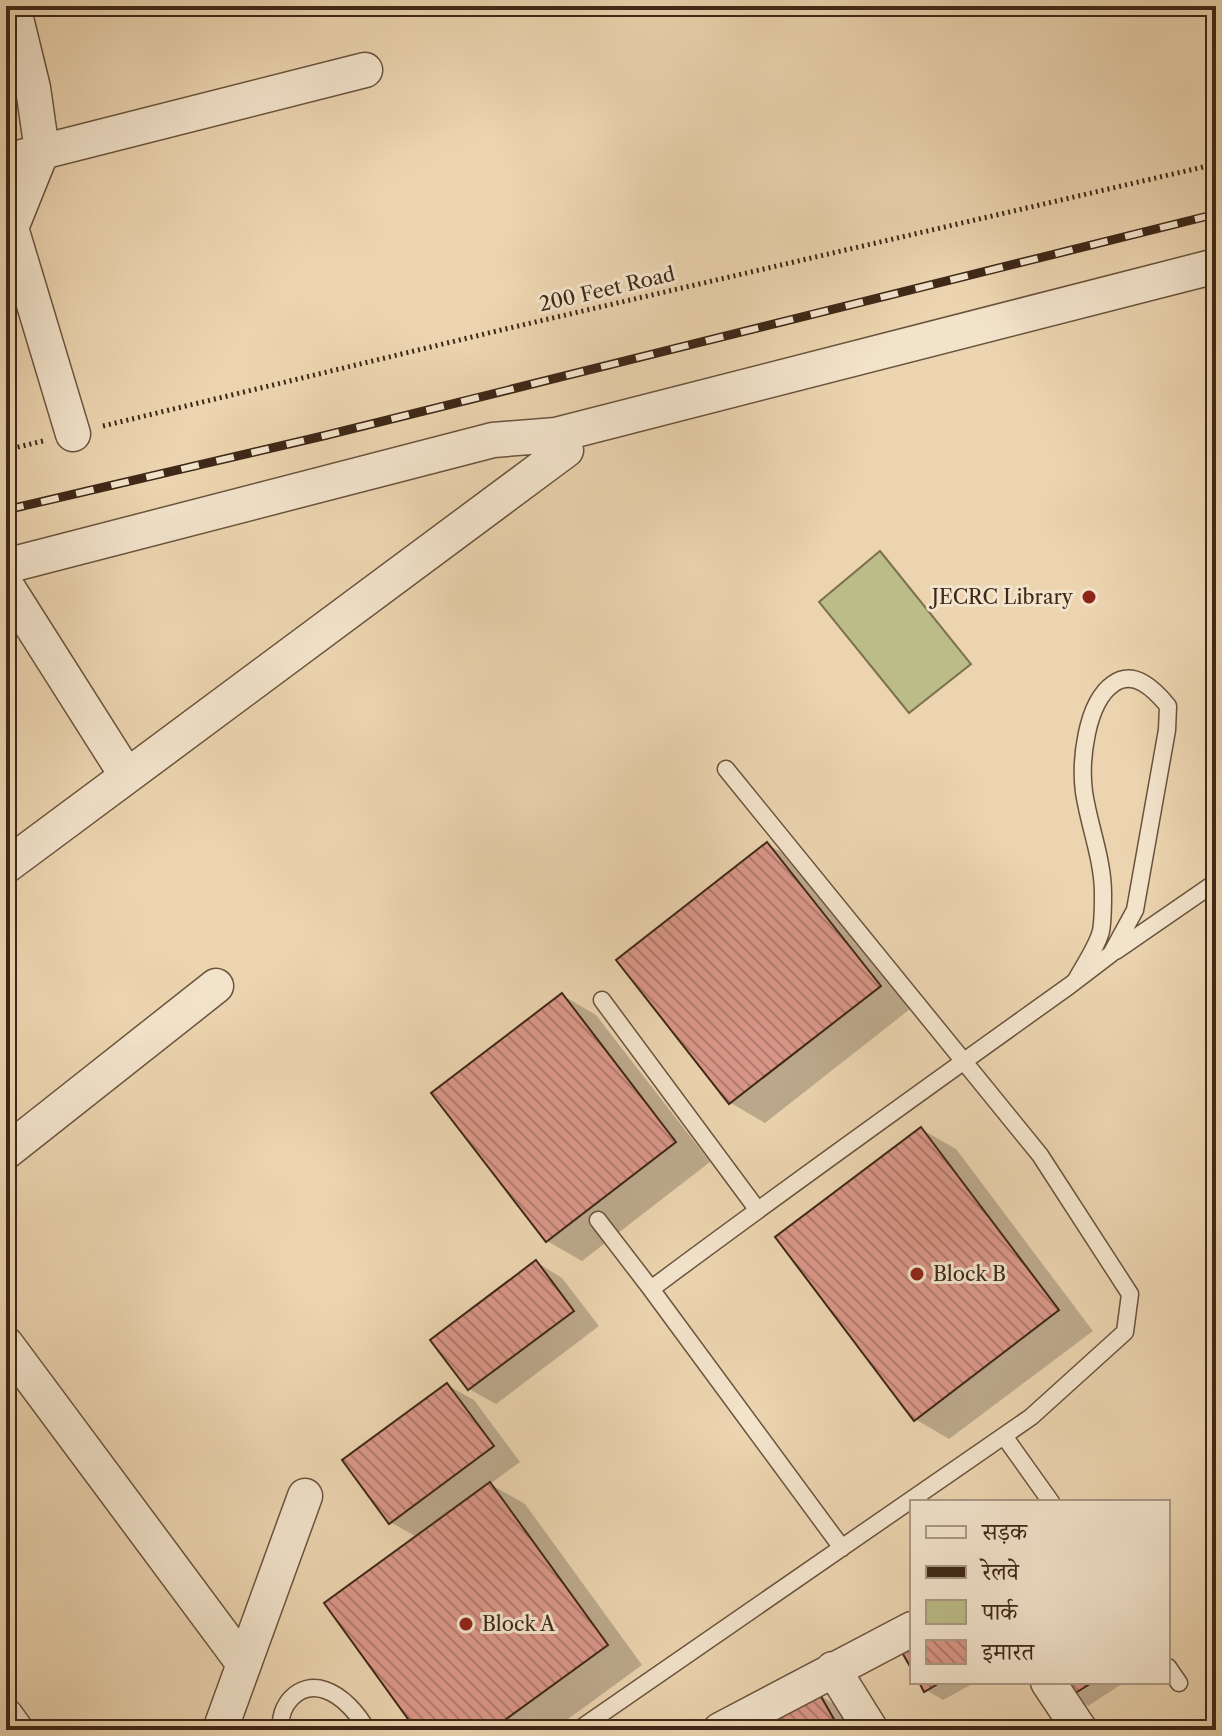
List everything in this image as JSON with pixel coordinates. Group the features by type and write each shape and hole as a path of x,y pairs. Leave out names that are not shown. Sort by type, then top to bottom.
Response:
{"street":[{"path":"13,6 33,88 42,151 11,228 73,434"},
{"path":"6,161 365,70"},
{"path":"6,566 493,440 556,435 1216,266"},
{"path":"6,866 566,450 556,435"},
{"path":"6,585 127,776"},
{"path":"6,1152 216,986"},
{"path":"6,1344 244,1664"},
{"path":"220,1730 305,1496"},
{"path":"720,1730 910,1630"},
{"path":"833,1669 871,1730"},
{"path":"1049,1684 1080,1730"},
{"path":"6,1716 16,1730"}],"lane":[{"path":"1076,980 1101,933 1103,891 1083,790 1086,737 1094,706 1105,689 1121,678 1135,679 1154,689 1168,706 1167,730 1135,910 1111,954"},
{"path":"726,769 1040,1155 1130,1294 1125,1332 1031,1417 911,1500"},
{"path":"651,1289 757,1209 1216,882"},
{"path":"602,1000 757,1209"},
{"path":"598,1220 842,1548"},
{"path":"1004,1436 1050,1500"},
{"path":"578,1730 910,1501"},
{"path":"1170,1670 1179,1683"},
{"path":"281,1730 279,1717 288,1701 299,1691 322,1688 343,1700 367,1730"}],"path":[{"name":"200 Feet Road","path":"6,450 501,330 1216,164"}],"green space":[{"path":"880,551 971,664 909,713 819,602"}],"building":[{"path":"767,842 881,986 729,1104 616,960"},
{"path":"562,993 676,1142 546,1242 431,1093"},
{"name":"Block B","path":"921,1127 1059,1310 914,1421 775,1237"},
{"path":"536,1260 574,1311 468,1390 430,1340"},
{"path":"447,1383 494,1446 389,1524 342,1460"},
{"name":"Block A","path":"490,1482 608,1645 491,1730 416,1730 324,1603"},
{"path":"910,1640 910,1666 899,1647"},
{"path":"920,1684 938,1684 924,1692"},
{"path":"1060,1684 1090,1684 1069,1697"},
{"path":"819,1693 835,1721 820,1730 778,1730 773,1721"}],"railway":[{"path":"6,510 323,436 1216,214"}],"place":[{"name":"JECRC Library","path":"1089,597"},
{"name":"Block B","path":"917,1274"},
{"name":"Block A","path":"466,1624"}]}
